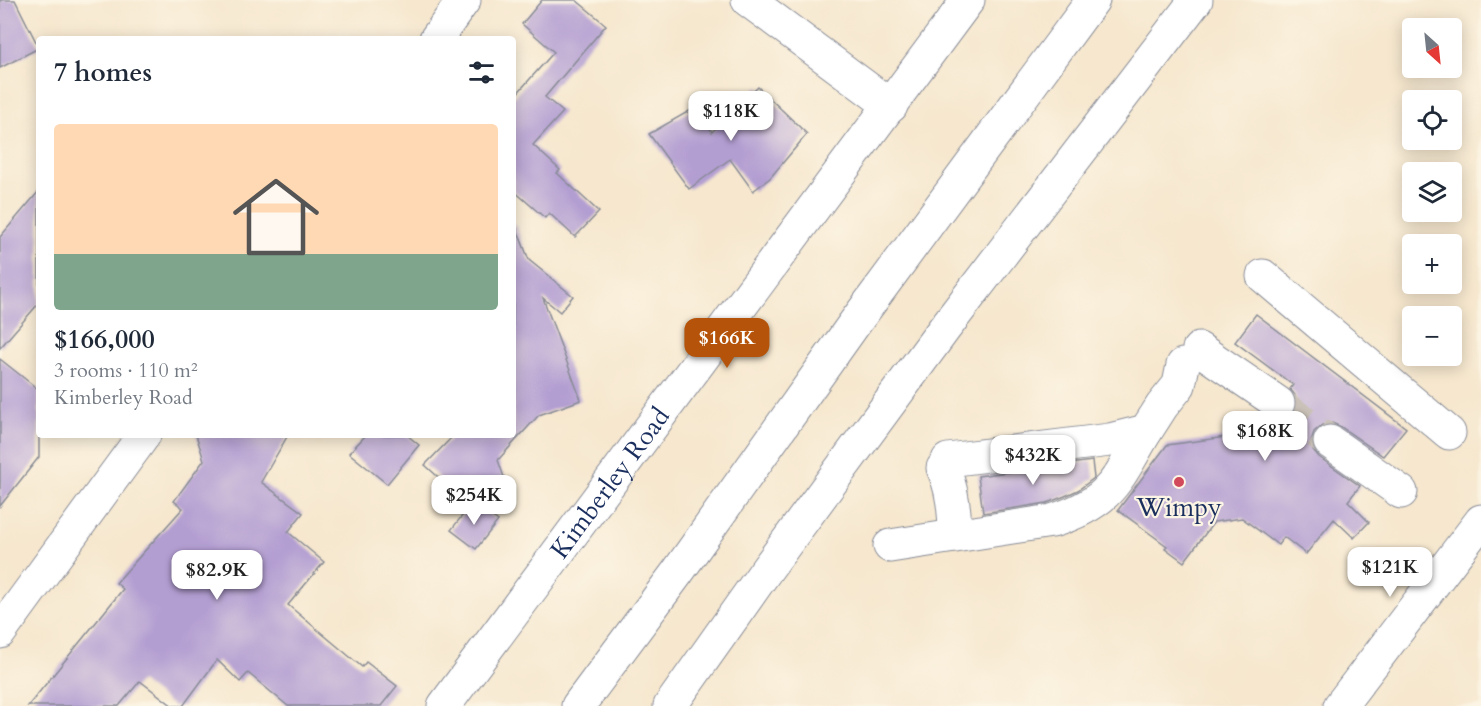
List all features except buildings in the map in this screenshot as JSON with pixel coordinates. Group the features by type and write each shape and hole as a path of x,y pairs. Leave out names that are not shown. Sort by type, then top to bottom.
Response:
{"main road":[{"path":"438,36 464,0"},
{"path":"748,0 891,106"},
{"name":"Kimberley Road","path":"444,706 968,0"},
{"path":"578,706 677,573 854,324 1093,0"},
{"path":"670,706 767,569 945,329 1196,0"},
{"path":"1263,276 1449,433"},
{"path":"890,546 1052,521 1092,504 1114,484 1162,406 1179,385 1191,357 1278,404"},
{"path":"955,536 955,522 945,464 1110,440 1146,431"},
{"path":"0,632 142,438"},
{"path":"1330,442 1401,492"},
{"path":"1340,706 1481,521"}],"tunnel":[{"path":"1278,403 1330,442"}],"place":[{"name":"Wimpy","path":"1179,482"}]}
